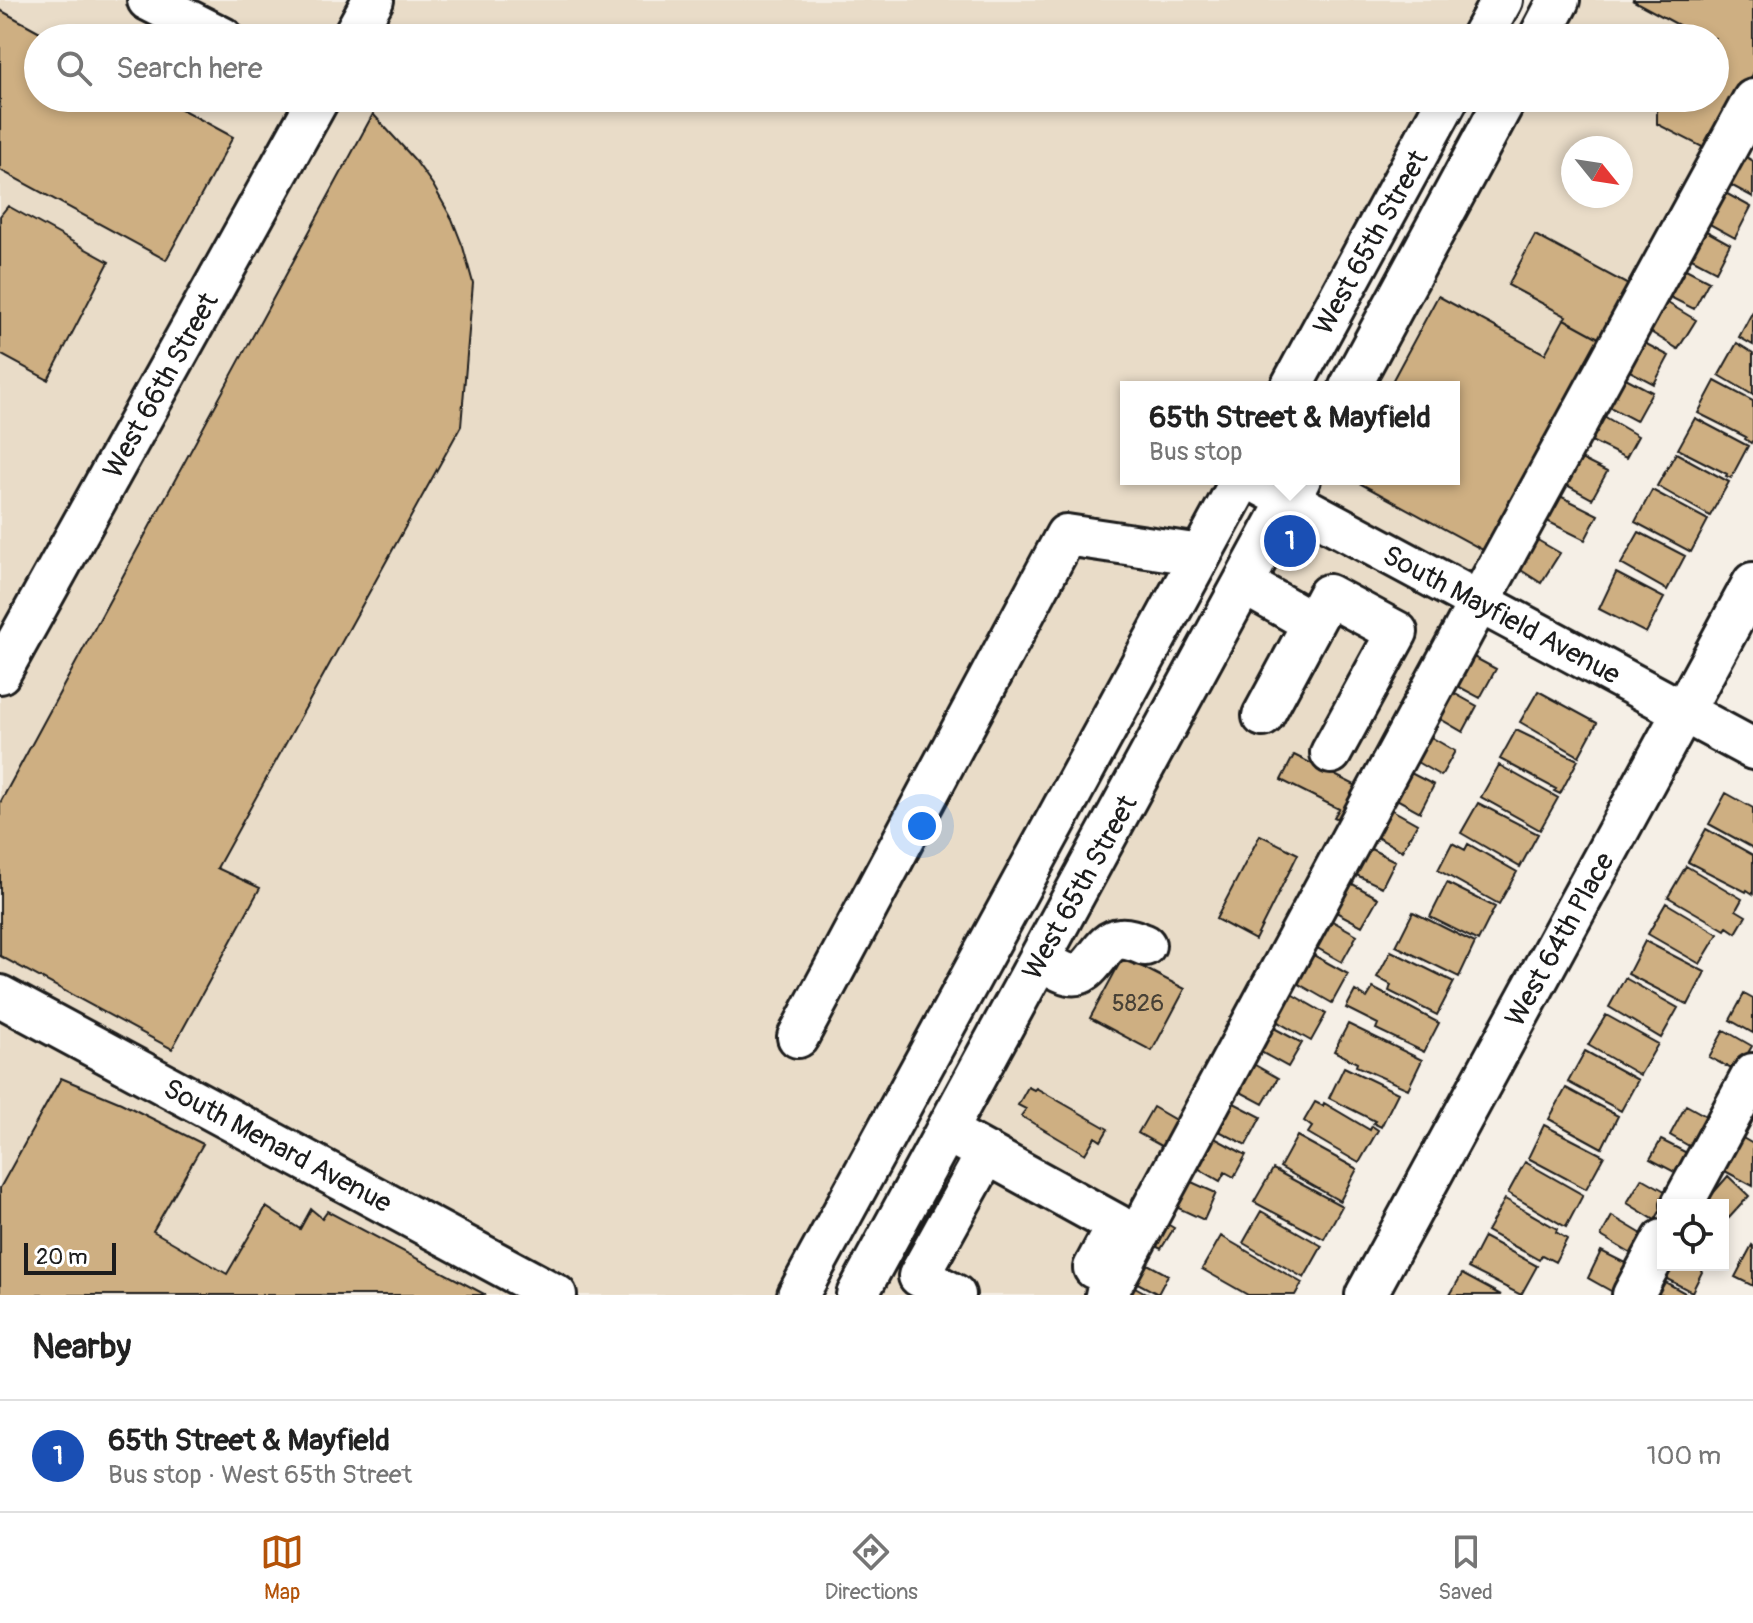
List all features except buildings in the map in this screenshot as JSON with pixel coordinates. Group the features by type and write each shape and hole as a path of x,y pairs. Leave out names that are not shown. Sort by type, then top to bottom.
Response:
{"street":[{"path":"148,0 195,24"},
{"path":"360,24 373,0"},
{"path":"1489,24 1502,0"},
{"path":"1546,24 1559,0"},
{"path":"1079,1295 1108,1275 1753,100"},
{"name":"West 66th Street","path":"0,673 311,112"},
{"name":"West 65th Street","path":"1294,381 1440,112"},
{"name":"West 65th Street","path":"1353,381 1498,112"},
{"name":"West 65th Street","path":"798,1295 1239,485"},
{"name":"West 65th Street","path":"857,1295 1295,489"},
{"name":"South Mayfield Avenue","path":"1295,489 1479,602 1753,749"},
{"path":"798,1037 1066,535 1187,553 1199,558"},
{"name":"West 64th Place","path":"1366,1295 1753,583"},
{"path":"1244,584 1313,623"},
{"path":"1263,716 1328,595 1397,632 1331,753"},
{"path":"1040,959 1070,974 1078,973 1089,967 1111,941 1130,940 1145,945"},
{"name":"South Menard Avenue","path":"0,996 556,1295"},
{"path":"1685,1199 1753,1074"},
{"path":"946,1131 1117,1225 1108,1275"},
{"path":"955,1295 919,1276 987,1153"},
{"path":"1633,1295 1657,1251"}],"shaded area":[{"path":"0,0 1500,0 1487,24 24,24 24,112 1440,112 1295,381 1120,381 1120,485 1239,485 803,1295 0,1295"},
{"path":"1581,0 1753,0 1753,116 1497,589 1316,488 1318,485 1460,485 1460,381 1374,381 1520,112 1729,112 1729,24 1568,24"},
{"path":"1293,527 1477,625 1114,1295 877,1295"}],"place":[{"name":"65th Street & Mayfield","path":"1290,541"}]}
